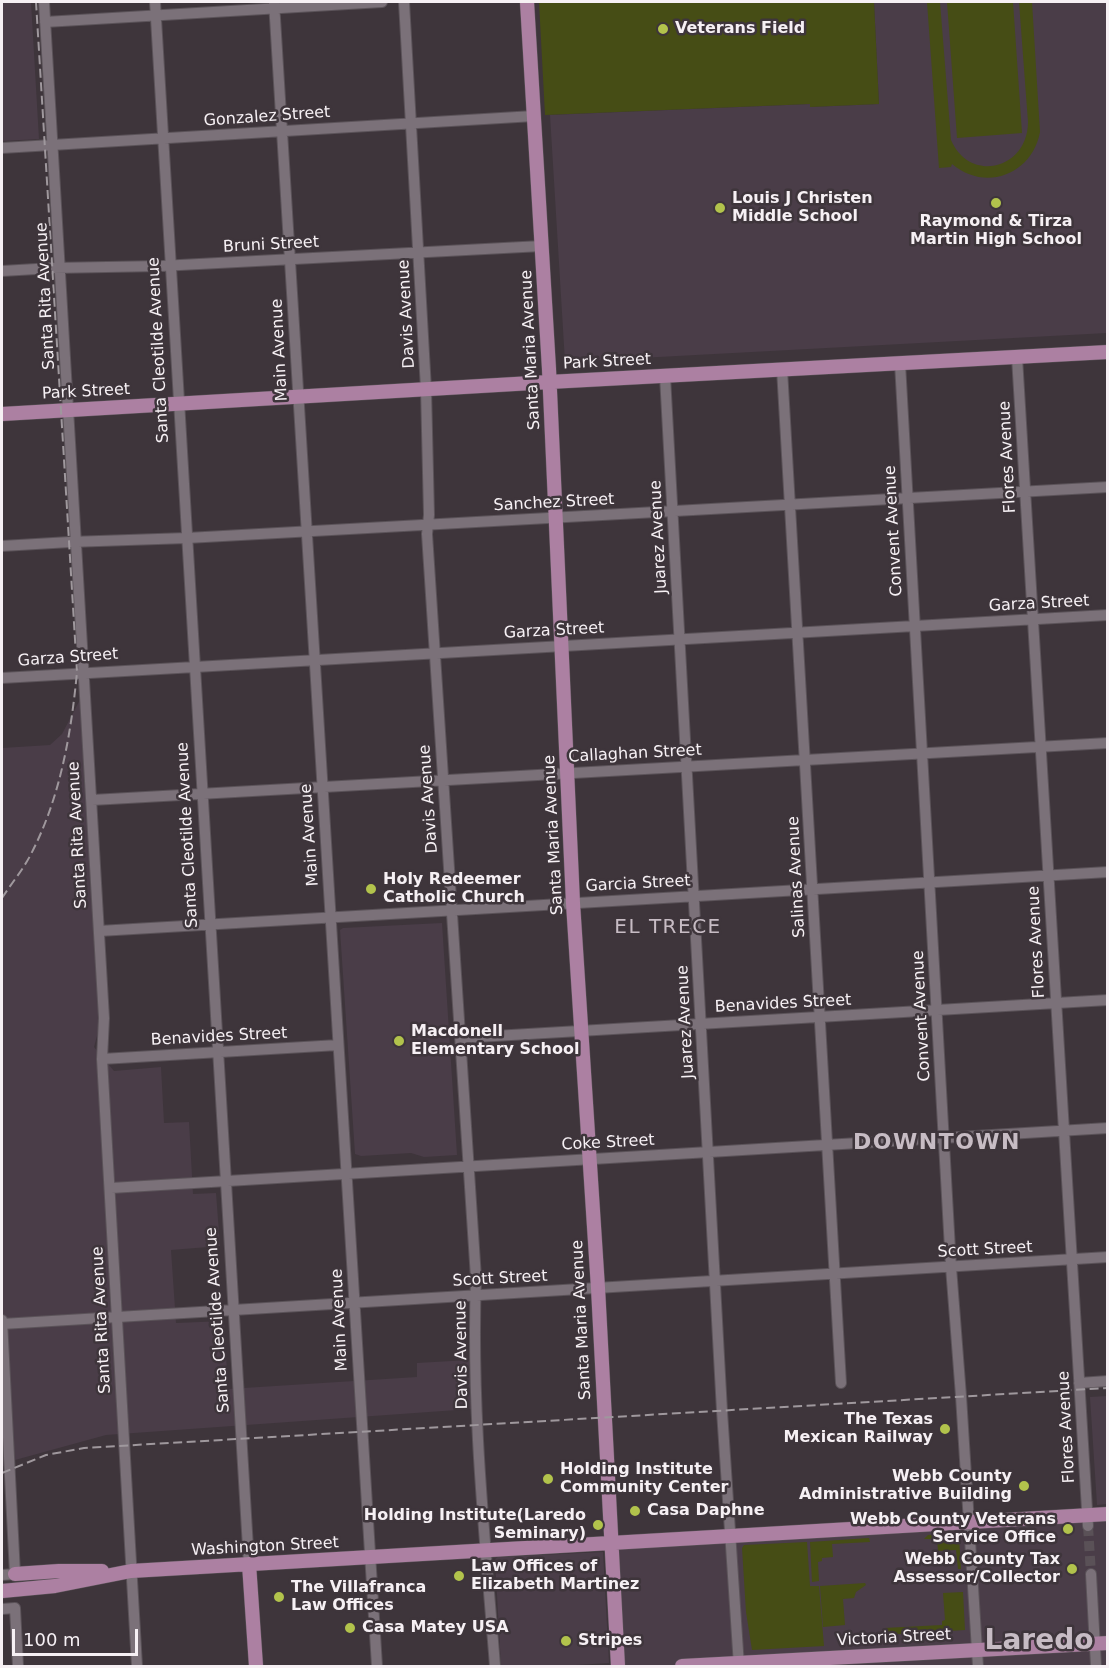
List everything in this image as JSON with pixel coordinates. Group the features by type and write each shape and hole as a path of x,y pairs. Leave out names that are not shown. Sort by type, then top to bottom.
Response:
{"main road":[{"name":"Santa Maria Avenue","path":"527,2 556,518 573,903 598,1288 618,1666"},
{"name":"Park Street","path":"2,414 1107,352"},
{"name":"Washington Street","path":"2,1591 55,1586 131,1571 731,1535 968,1523 1088,1520 1107,1514"},
{"name":"Santa Cleotilde Avenue","path":"249,1564 256,1666"},
{"path":"8,1574 131,1571"},
{"name":"Victoria Street","path":"682,1666 858,1661 976,1649 1101,1643"}],"street":[{"name":"Santa Rita Avenue","path":"44,2 82,672 92,800 104,1018 102,1054 137,1666"},
{"name":"Santa Cleotilde Avenue","path":"155,2 249,1564"},
{"path":"45,22 274,5 382,2"},
{"name":"Davis Avenue","path":"404,2 426,389 427,534 468,1166 475,1295 478,1425 495,1666"},
{"name":"Main Avenue","path":"274,5 377,1666"},
{"name":"Gonzalez Street","path":"2,148 534,116"},
{"name":"Bruni Street","path":"2,271 171,265 542,246"},
{"name":"Flores Avenue","path":"1017,357 1088,1520"},
{"name":"Convent Avenue","path":"900,363 951,1267 978,1666"},
{"name":"Salinas Avenue","path":"782,369 841,1383"},
{"name":"Juarez Avenue","path":"665,375 715,1281 739,1665"},
{"name":"Sanchez Street","path":"2,546 306,532 1107,487"},
{"name":"Garza Street","path":"2,678 1107,615"},
{"name":"Callaghan Street","path":"92,800 1107,743"},
{"name":"Garcia Street","path":"99,931 1107,872"},
{"name":"Benavides Street","path":"460,1038 1107,1000"},
{"name":"Benavides Street","path":"102,1054 218,1052 338,1045"},
{"name":"Coke Street","path":"111,1188 1107,1128"},
{"name":"Scott Street","path":"2,1323 1107,1257"},
{"path":"2,1323 8,1574"},
{"path":"1079,1383 1107,1381"},
{"path":"1091,1574 1101,1643 1096,1666"},
{"path":"2,1609 15,1608 18,1666"}],"shaded area":[{"path":"2,2 31,2 39,139 2,141"},
{"path":"874,2 1107,2 1107,333 565,362 550,115 810,104 810,107 879,104"},
{"path":"82,696 102,1018 94,1047 114,1071 161,1067 164,1123 189,1122 193,1194 216,1193 220,1246 171,1250 176,1323 224,1321 228,1389 417,1377 417,1363 469,1360 471,1409 106,1435 15,1460 2,1467 2,748 50,745 62,734"},
{"name":"Macdonell Elementary School","path":"442,923 457,1155 424,1157 411,1153 361,1156 355,1154 340,930"},
{"path":"1107,1396 1107,1504 1097,1505 1090,1397"},
{"path":"1107,1514 1107,1666 618,1666 610,1543"},
{"path":"603,1552 609,1663 501,1666 495,1559 498,1557"}],"green space":[{"path":"539,2 874,2 879,104 810,107 810,104 545,115"},
{"path":"927,2 940,2 951,140 960,154 971,162 984,166 997,165 1009,160 1019,151 1025,138 1028,122 1019,2 1032,2 1040,132 1028,159 1005,175 992,178 979,177 952,164 951,167 939,168"},
{"path":"947,2 1013,2 1022,133 957,138"},
{"path":"954,1533 955,1538 959,1538 961,1569 958,1569 956,1550 938,1551 937,1539 924,1539 928,1535"},
{"path":"869,1538 870,1542 832,1544 833,1557 822,1558 822,1561 818,1562 819,1581 812,1582 810,1542"},
{"path":"807,1542 810,1586 819,1586 824,1646 752,1650 746,1612 742,1548 744,1545"},
{"path":"865,1583 866,1585 856,1592 854,1598 843,1599 845,1625 823,1627 820,1586"},
{"path":"963,1592 965,1630 884,1635 884,1628 942,1625 942,1621 945,1620 943,1593"}],"tunnel":[{"path":"1088,1526 1091,1574"}],"railway":[{"path":"2,898 24,867 49,812 67,743 77,672 36,2"},
{"path":"2,1473 46,1455 84,1448 1108,1388"}],"place":[{"name":"Veterans Field","path":"663,29"},
{"name":"Raymond & Tirza Martin High School","path":"996,203"},
{"name":"Louis J Christen Middle School","path":"720,208"},
{"name":"Holy Redeemer Catholic Church","path":"371,889"},
{"name":"Macdonell Elementary School","path":"399,1041"},
{"name":"The Texas Mexican Railway","path":"945,1429"},
{"name":"Holding Institute Community Center","path":"548,1479"},
{"name":"Webb County Administrative Building","path":"1024,1486"},
{"name":"Casa Daphne","path":"635,1511"},
{"name":"Holding Institute(Laredo Seminary)","path":"598,1525"},
{"name":"Webb County Veterans Service Office","path":"1068,1529"},
{"name":"Webb County Tax Assessor/Collector","path":"1072,1569"},
{"name":"Law Offices of Elizabeth Martinez","path":"459,1576"},
{"name":"The Villafranca Law Offices","path":"279,1597"},
{"name":"Casa Matey USA","path":"350,1628"},
{"name":"Stripes","path":"566,1641"}],"district":[{"name":"EL TRECE","path":"668,928"},
{"name":"DOWNTOWN","path":"937,1143"},
{"name":"Laredo","path":"1039,1642"}]}
